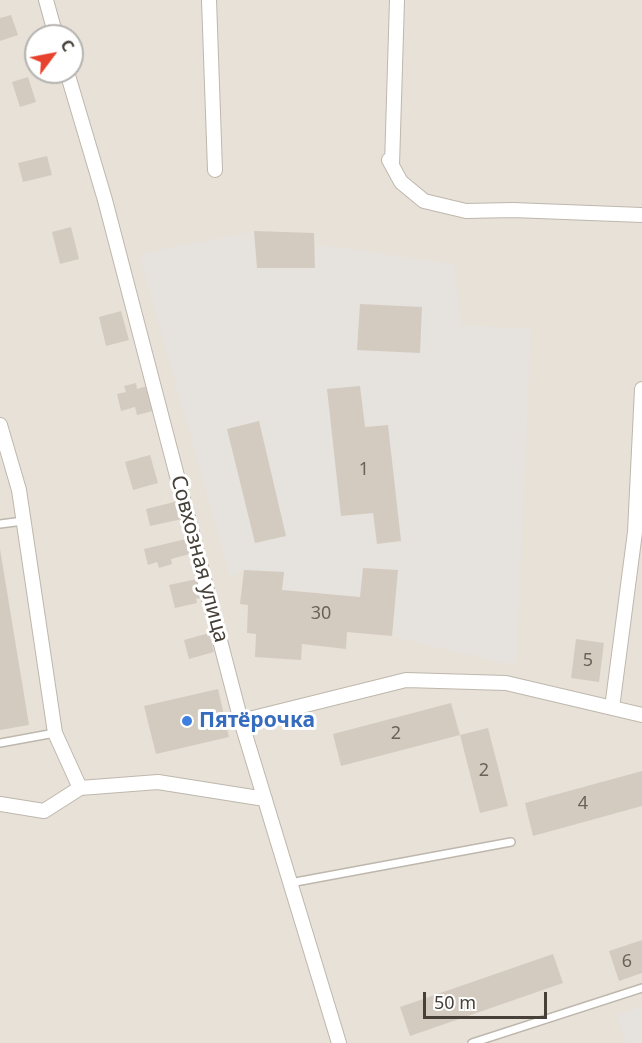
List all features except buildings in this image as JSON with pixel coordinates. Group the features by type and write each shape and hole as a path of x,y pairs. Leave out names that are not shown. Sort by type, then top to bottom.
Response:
{"street":[{"path":"46,0 53,24"},
{"path":"209,0 215,170"},
{"path":"397,0 391,162 401,182 424,201 466,211 513,210 642,214"},
{"name":"Совхозная улица","path":"71,84 105,200 241,721 339,1043"},
{"path":"612,708 635,532 642,389"},
{"path":"0,425 19,490 56,733 81,788"},
{"path":"241,721 406,680 506,683 642,715"},
{"path":"0,804 44,811 81,788 158,782 265,799"}],"lane":[{"path":"0,524 23,521"},
{"path":"0,742 56,733"},
{"path":"290,883 511,842"},
{"path":"472,1043 642,988"}],"shaded area":[{"path":"0,0 642,0 642,1043 0,1043"},
{"path":"254,231 314,233 315,244 454,264 461,325 531,329 516,666 392,636 398,570 363,568 360,597 282,590 283,572 244,570 230,577 139,254"},
{"path":"642,1006 642,1043 626,1043 617,1015"}],"place":[{"name":"Пятёрочка","path":"187,721"}]}
